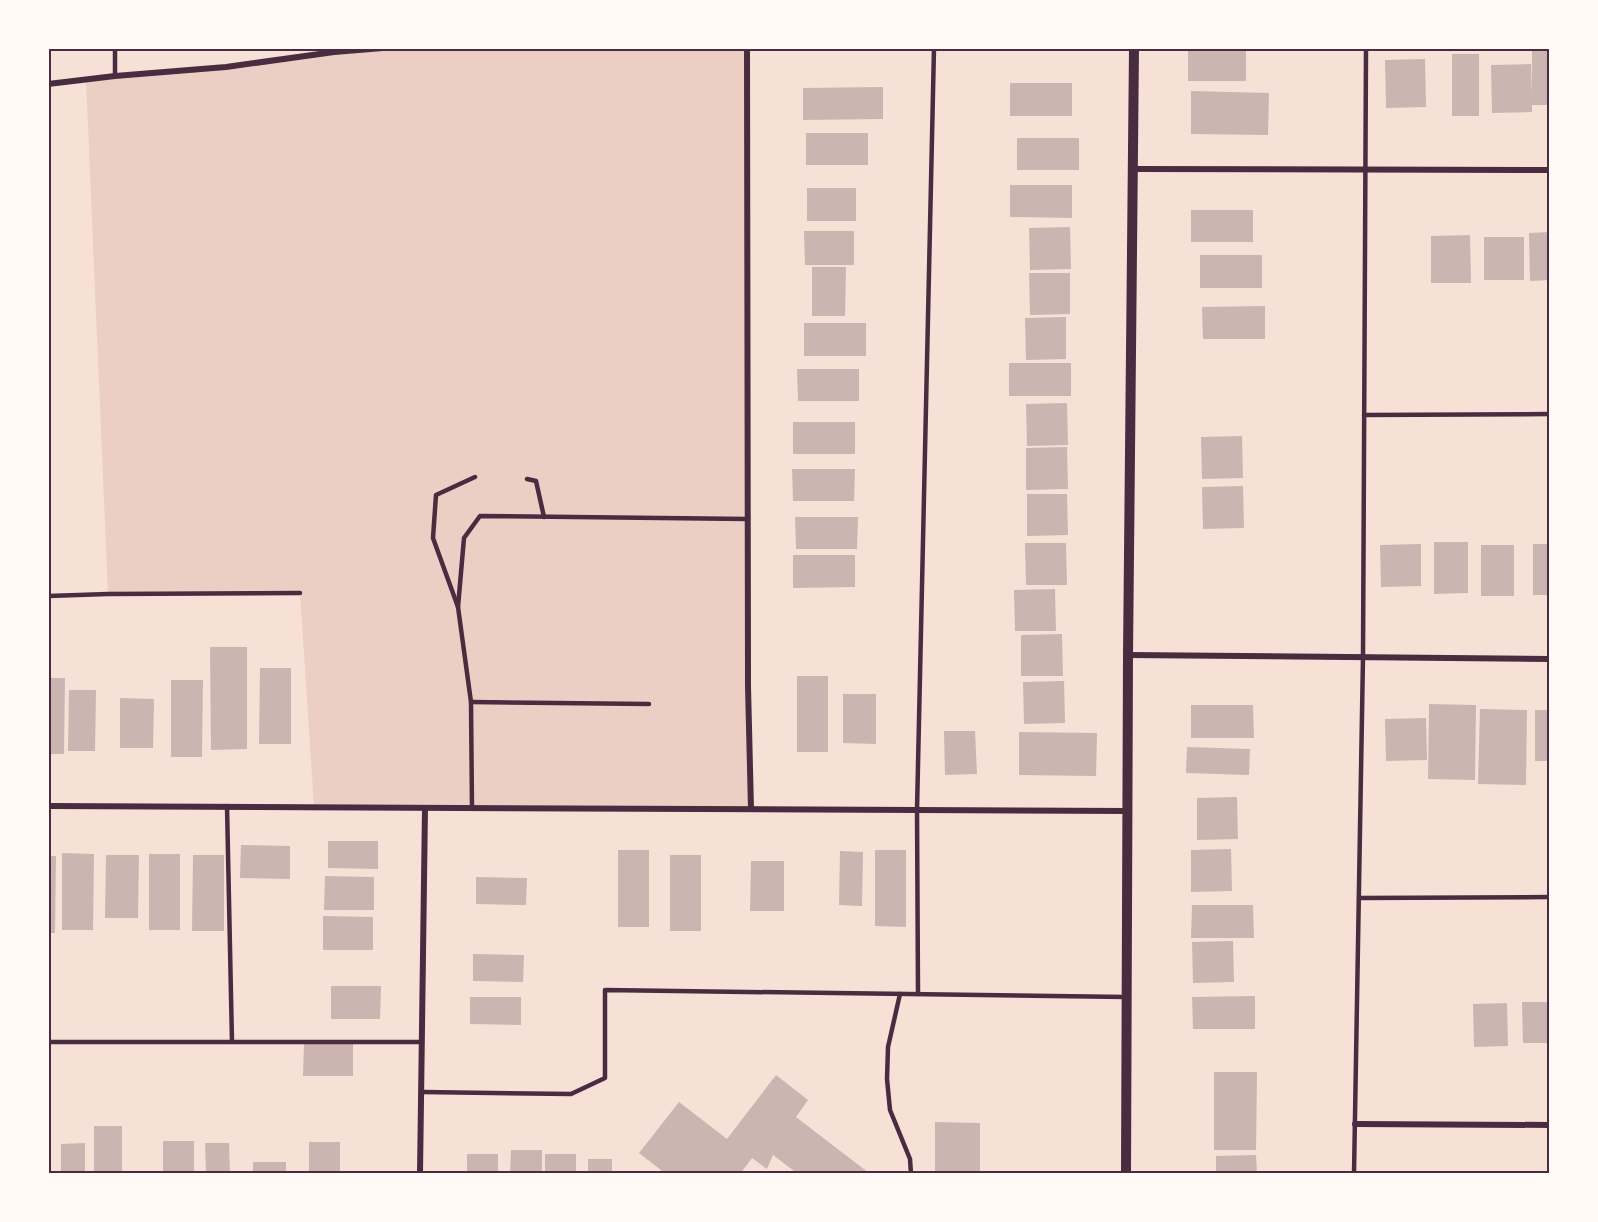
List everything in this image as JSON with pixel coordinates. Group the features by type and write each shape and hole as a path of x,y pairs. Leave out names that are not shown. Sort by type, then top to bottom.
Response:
{"street":[{"path":"48,84 226,67 334,50 383,48"},
{"path":"747,48 748,686 751,809"},
{"path":"1126,1174 1134,48"},
{"path":"1133,170 1550,170"},
{"path":"1128,655 1550,659"},
{"path":"48,806 1128,811"},
{"path":"420,1174 425,808"},
{"path":"1355,1124 1550,1125"}],"lane":[{"path":"115,76 116,48"},
{"path":"918,994 917,810 934,48"},
{"path":"1354,1174 1363,657 1366,48"},
{"path":"1364,415 1550,414"},
{"path":"472,808 471,702 458,608 433,537 436,495 475,477"},
{"path":"527,479 536,481 544,517"},
{"path":"458,608 464,538 480,516 748,519"},
{"path":"48,596 300,593"},
{"path":"471,702 649,704"},
{"path":"227,806 232,1042"},
{"path":"1359,898 1550,897"},
{"path":"422,1092 571,1094 605,1078 605,990 1127,997"},
{"path":"900,994 888,1047 887,1079 890,1110 910,1159 910,1174"},
{"path":"48,1042 422,1042"}],"shaded area":[{"path":"383,48 747,48 751,809 314,807 300,593 108,594 86,80"}],"building":[{"path":"1246,48 1246,81 1188,81 1188,49"},
{"path":"1532,48 1550,48 1550,105 1532,105 1532,112 1492,113 1491,65 1531,64 1532,95"},
{"path":"1452,54 1479,54 1479,116 1452,116"},
{"path":"1425,59 1426,107 1386,108 1385,60"},
{"path":"1010,83 1072,83 1072,116 1010,116"},
{"path":"883,87 883,119 803,120 803,88"},
{"path":"1191,91 1269,93 1268,135 1191,134"},
{"path":"806,133 868,133 868,165 806,165"},
{"path":"1017,138 1079,138 1079,170 1017,170"},
{"path":"1010,185 1072,185 1072,218 1010,217"},
{"path":"807,188 856,188 856,221 807,221"},
{"path":"1191,210 1253,210 1253,242 1191,242"},
{"path":"1070,227 1071,269 1030,270 1029,228"},
{"path":"804,231 854,231 854,265 805,265"},
{"path":"1550,232 1550,280 1530,281 1529,233"},
{"path":"1470,235 1471,283 1431,283 1431,236"},
{"path":"1484,237 1524,237 1524,280 1484,280"},
{"path":"1200,255 1262,255 1262,288 1200,288"},
{"path":"812,267 846,267 845,316 812,316"},
{"path":"1029,273 1070,273 1070,314 1030,315"},
{"path":"1265,306 1265,339 1203,339 1202,307"},
{"path":"1066,317 1066,359 1026,360 1025,318"},
{"path":"804,323 866,323 866,356 804,356"},
{"path":"1009,363 1071,363 1071,396 1009,396"},
{"path":"797,369 859,369 859,401 798,401"},
{"path":"1067,403 1068,445 1027,446 1026,404"},
{"path":"793,422 855,422 855,454 793,454"},
{"path":"1242,436 1243,478 1202,479 1201,437"},
{"path":"1067,447 1068,489 1026,490 1026,448"},
{"path":"792,469 855,469 854,501 793,501"},
{"path":"1243,486 1244,528 1203,529 1202,487"},
{"path":"1027,494 1067,494 1068,535 1027,536"},
{"path":"795,517 858,517 857,549 796,549"},
{"path":"1434,542 1468,542 1468,593 1434,594"},
{"path":"1025,543 1066,543 1067,585 1026,585"},
{"path":"1421,544 1421,586 1381,587 1380,545"},
{"path":"1533,544 1550,544 1550,595 1533,595"},
{"path":"1481,545 1514,545 1514,596 1481,596"},
{"path":"793,555 855,555 855,587 793,588"},
{"path":"1055,589 1056,631 1015,631 1014,590"},
{"path":"1062,634 1063,676 1021,676 1021,635"},
{"path":"210,647 247,647 247,749 211,750"},
{"path":"260,668 291,668 291,744 259,744"},
{"path":"797,676 828,676 828,752 797,752"},
{"path":"48,678 65,678 64,754 48,754"},
{"path":"171,680 203,680 202,757 171,757"},
{"path":"1064,681 1065,723 1024,724 1023,682"},
{"path":"69,690 96,690 95,751 68,751"},
{"path":"843,694 876,694 876,744 843,743"},
{"path":"120,698 154,699 153,748 120,748"},
{"path":"1429,704 1476,705 1475,780 1428,779"},
{"path":"1191,705 1253,705 1254,738 1191,738"},
{"path":"1480,709 1527,710 1526,785 1478,784"},
{"path":"1535,710 1550,710 1550,761 1535,761"},
{"path":"1426,718 1427,760 1386,761 1385,719"},
{"path":"944,731 975,731 977,774 945,775"},
{"path":"1019,732 1097,733 1096,776 1019,775"},
{"path":"1187,747 1250,749 1249,775 1186,773"},
{"path":"1237,797 1238,839 1197,840 1197,798"},
{"path":"328,841 378,841 378,869 328,868"},
{"path":"241,845 290,846 290,879 240,878"},
{"path":"1231,849 1232,891 1191,892 1191,850"},
{"path":"618,850 649,850 649,927 618,927"},
{"path":"875,850 906,850 906,927 875,926"},
{"path":"840,851 863,852 862,906 839,905"},
{"path":"62,853 94,854 93,930 62,930"},
{"path":"149,854 180,854 180,930 149,930"},
{"path":"106,855 139,855 138,918 105,918"},
{"path":"193,855 224,855 224,931 192,931"},
{"path":"670,855 701,855 701,931 670,931"},
{"path":"48,856 56,856 55,933 48,933"},
{"path":"751,861 784,861 784,911 750,911"},
{"path":"325,876 374,877 374,910 324,910"},
{"path":"476,877 527,878 526,905 476,904"},
{"path":"1192,905 1253,905 1254,938 1191,938"},
{"path":"323,916 373,917 373,950 323,950"},
{"path":"1233,941 1234,982 1193,983 1192,942"},
{"path":"473,954 524,955 523,982 473,981"},
{"path":"331,986 381,986 380,1019 331,1019"},
{"path":"1255,996 1255,1029 1193,1029 1192,997"},
{"path":"470,997 521,997 521,1025 470,1024"},
{"path":"1522,1002 1550,1002 1550,1043 1523,1043"},
{"path":"1507,1003 1508,1046 1474,1047 1473,1004"},
{"path":"304,1042 353,1043 353,1076 303,1076"},
{"path":"1214,1072 1257,1072 1256,1150 1214,1150"},
{"path":"776,1075 808,1100 796,1117 868,1174 798,1174 773,1155 767,1169 752,1158 740,1174 666,1174 639,1153 679,1102 727,1139"},
{"path":"935,1122 980,1123 980,1174 935,1174"},
{"path":"94,1126 122,1126 122,1174 94,1174"},
{"path":"163,1141 194,1141 194,1174 163,1174"},
{"path":"309,1142 340,1142 340,1174 309,1174"},
{"path":"85,1143 85,1174 61,1174 61,1144"},
{"path":"205,1143 229,1143 230,1174 206,1174"},
{"path":"511,1150 542,1150 542,1174 510,1174"},
{"path":"467,1154 498,1154 498,1174 467,1174"},
{"path":"545,1154 576,1154 576,1174 545,1174"},
{"path":"1256,1155 1257,1174 1216,1174 1216,1156"},
{"path":"588,1159 612,1159 612,1174 588,1174"},
{"path":"253,1162 286,1162 286,1174 253,1174"}]}
